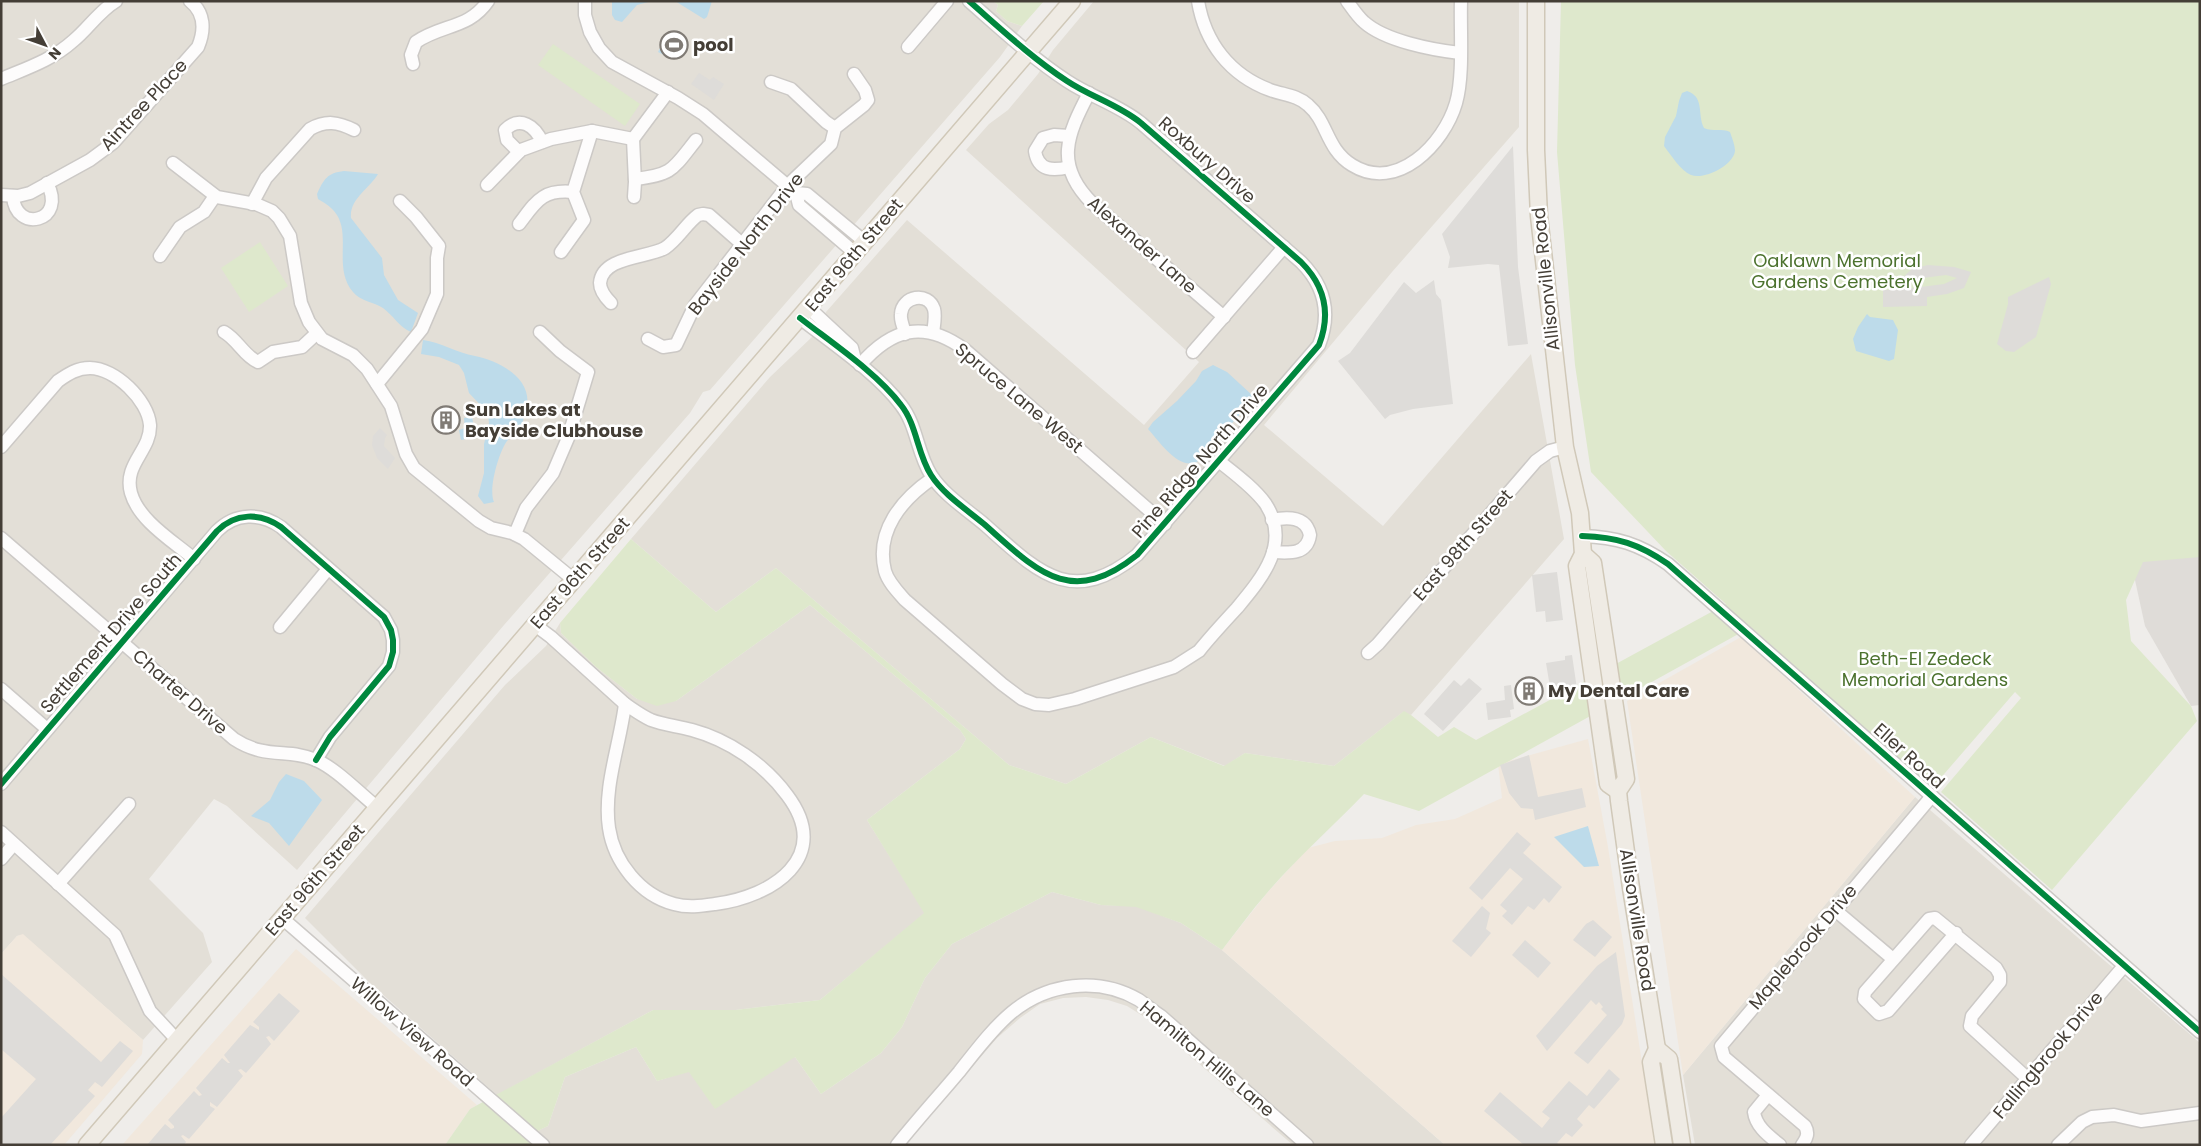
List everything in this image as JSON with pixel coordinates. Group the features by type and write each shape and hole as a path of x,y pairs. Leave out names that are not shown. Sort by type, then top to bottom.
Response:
{"main road":[{"name":"East 96th Street","path":"86,1145 1072,1"},
{"name":"Allisonville Road","path":"1536,1 1536,150 1539,216 1546,290 1565,447 1580,513 1583,554 1593,563 1626,779 1618,791 1631,888 1657,1049 1651,1062 1664,1145"},
{"name":"Allisonville Road","path":"1657,1049 1669,1060 1682,1145"}],"street":[{"path":"1,79 34,66 58,53 75,40 102,11 116,1"},
{"path":"414,64 411,56 416,42 441,29 456,26 472,18 482,11 488,1"},
{"path":"585,1 585,16 590,32 605,55 616,65 668,92 711,120 792,189 807,194 860,247"},
{"path":"908,47 948,1"},
{"name":"Roxbury Drive","path":"969,1 1028,52 1069,83 1129,114 1141,123 1284,247 1310,271 1318,282 1326,310 1326,325"},
{"path":"1198,1 1201,18 1209,38 1227,63 1249,80 1262,87 1299,98 1309,106 1318,115 1334,149 1344,160 1363,170 1385,173 1404,168 1422,156 1443,132 1451,117 1456,102 1460,52 1461,1"},
{"path":"1347,1 1364,22 1376,30 1425,48 1460,52"},
{"name":"Aintree Place","path":"47,183 52,193 53,201 51,209 41,217 31,219 20,214 7,195 30,192 102,152 113,143 198,47 203,34 201,15 191,2"},
{"name":"Bayside North Drive","path":"648,339 660,346 667,347 676,345 680,341 695,305 742,244 831,144 835,128 864,106 868,100 865,90 854,74"},
{"path":"772,82 790,89 835,128"},
{"path":"634,197 633,139 668,92"},
{"name":"Alexander Lane","path":"1089,93 1077,114 1069,136 1067,153 1069,167 1077,186 1092,203 1224,316"},
{"path":"252,204 266,178 310,129 319,124 331,122 340,123 354,130"},
{"path":"518,152 505,136 505,130 513,124 524,122 530,125 536,130 542,142"},
{"path":"487,185 504,170 518,152 542,142 592,130 633,139"},
{"path":"561,252 584,220 573,192 592,130"},
{"path":"1069,136 1054,135 1043,138 1035,151 1039,162 1046,169 1058,170 1069,167"},
{"path":"635,179 656,177 671,170 696,140"},
{"path":"174,163 215,196 252,204 272,212 287,228 292,245 302,307 308,322 329,343 358,359 377,384 391,406 409,460 418,472 485,525 515,534 528,541 574,580"},
{"path":"518,224 542,197 555,191 573,192"},
{"path":"160,256 180,226 204,212 215,196"},
{"path":"377,384 419,334 438,289 437,258 439,246 416,217 400,202"},
{"path":"611,302 601,288 600,282 604,272 623,260 662,249 698,215 709,215 742,244"},
{"path":"1193,352 1284,247"},
{"path":"905,334 901,319 902,308 908,300 919,298 933,306 935,317 933,333"},
{"path":"805,313 852,348 857,362 902,405 914,428 933,478 920,486 902,504 890,521 884,536 883,551 886,572 894,587 905,600 1002,684 1022,699 1035,704 1049,705 1074,699 1174,668 1199,651 1264,575 1273,552 1275,532 1272,520 1265,504 1253,490 1220,462"},
{"name":"Pine Ridge North Drive","path":"933,478 1037,570 1059,579 1081,581 1117,570 1137,555 1220,462 1319,345 1326,325"},
{"path":"224,332 236,341 249,357 258,362 273,352 302,347 317,333"},
{"path":"515,534 526,508 552,473 568,438 588,372 560,351 540,332"},
{"name":"Spruce Lane West","path":"857,362 894,336 933,333 943,336 964,349 1165,524"},
{"path":"1,447 58,381 76,370 94,368 108,373 134,394 143,404 148,414 149,432 145,447 135,461 130,474 132,496 144,515 194,559"},
{"name":"East 98th Street","path":"1368,653 1378,644 1536,461 1550,451 1565,447"},
{"name":"Settlement Drive South","path":"1,784 223,526 235,519 253,516 266,519 278,525 328,568"},
{"path":"1272,520 1296,519 1305,524 1310,535 1307,545 1297,552 1273,552"},
{"name":"Eller Road","path":"1582,536 1627,541 1668,564 2200,1032"},
{"name":"Charter Drive","path":"1,538 242,744 262,752 316,760 329,767 378,808"},
{"path":"280,627 328,568 384,617 392,634 393,652 389,666 330,737 316,760"},
{"path":"534,625 551,637 625,704 651,720 692,730 732,746 770,776 792,802 802,828 802,852 793,867 783,878 771,887 743,900 699,907 684,906 661,900 643,888 634,879 618,858 612,844 607,799 625,704"},
{"path":"1,689 47,729"},
{"name":"Maplebrook Drive","path":"1802,1145 1808,1131 1805,1126 1724,1057 1721,1046 1932,796"},
{"path":"58,884 129,804"},
{"path":"1,832 13,845 115,935 150,1011 177,1040"},
{"path":"1,859 13,845"},
{"path":"1835,910 1892,959"},
{"name":"Willow View Road","path":"282,918 542,1145"},
{"path":"1956,933 1888,1010 1879,1014 1864,999 1865,992 1892,959 1932,918 1935,918 1956,933 1996,968 2000,976 1997,987 1972,1016 1970,1026 2028,1079"},
{"name":"Fallingbrook Drive","path":"1971,1145 2124,966"},
{"name":"Hamilton Hills Lane","path":"897,1145 976,1050 1011,1013 1043,993 1068,986 1087,986 1121,992 1138,1000 1160,1016 1307,1145"},
{"path":"1768,1095 1754,1112 1755,1118 1760,1127 1780,1145"},
{"path":"2058,1145 2082,1122 2102,1115 2141,1121 2200,1113"}],"shaded area":[{"path":"1,1 993,1 998,5 996,11 1007,21 1022,26 1000,57 710,390 703,392 690,413 504,625 297,870 227,806 214,799 149,879 203,933 212,962 143,1040 23,935 17,936 1,954"},
{"path":"1094,1 1519,1 1519,127 1392,272 1264,425 1383,526 1531,354 1564,539 1411,715 1403,712 1334,766 1245,753 1225,766 1151,737 1066,784 1009,765 776,568 716,612 631,539 770,377 812,337 826,312 907,220 1144,425 1199,362 966,150 989,124 1008,110 1038,74 1053,50"},
{"path":"699,73 710,80 713,77 724,84 714,100 691,84"},
{"path":"1513,146 1518,267 1528,344 1508,346 1499,265 1488,264 1448,268 1450,257 1442,234"},
{"path":"1928,265 1954,267 1971,272 1964,288 1947,294 1927,297 1927,306 1883,307 1883,290 1889,290 1912,269","holes":["1946,275 1957,278 1944,284 1905,289 1915,279"]},
{"path":"2049,277 2051,284 2036,337 2014,352 2006,351 1997,344 2008,304 2008,297"},
{"path":"1434,280 1436,294 1441,300 1453,404 1413,409 1390,415 1385,419 1338,361 1350,353 1404,282 1416,293"},
{"path":"380,428 387,435 384,446 395,458 388,469 377,458 372,445 373,436"},
{"path":"2200,476 2200,705 2191,706 2145,626 2130,557"},
{"path":"1557,572 1563,620 1546,622 1545,611 1536,612 1532,575"},
{"path":"810,605 960,730 966,739 960,749 867,820 925,913 820,1000 735,1010 653,1010 497,1095 373,986 305,918 505,685 546,646 560,623 561,633 596,667 637,699 676,701"},
{"path":"1741,637 1915,797 1683,1075 1627,701"},
{"path":"1572,655 1577,689 1551,693 1546,663 1565,660 1565,656"},
{"path":"1469,678 1482,689 1443,731 1424,714 1454,680 1461,686"},
{"path":"1511,685 1514,709 1510,710 1511,717 1488,720 1486,703 1505,700 1504,686"},
{"path":"1588,739 1608,847 1655,1145 1445,1145 1222,950 1267,893 1308,848 1335,841 1382,838 1416,825 1455,819 1502,798 1498,764"},
{"path":"1529,755 1538,797 1582,788 1586,807 1535,820 1533,809 1521,808 1509,793 1500,765"},
{"path":"1915,797 2200,1043 2200,1145 1695,1145 1683,1075"},
{"path":"1517,832 1531,844 1523,853 1562,887 1549,903 1544,898 1534,910 1528,906 1512,925 1502,916 1507,911 1500,905 1523,879 1510,868 1482,900 1469,888"},
{"path":"1052,892 1101,905 1136,906 1181,923 1222,950 1445,1145 1293,1145 1146,1018 1127,1006 1108,1000 1086,997 1063,998 1040,1004 1020,1018 997,1038 905,1145 552,1145 537,1131 548,1126 565,1077 636,1047 657,1081 689,1071 795,1057 821,1094 881,1053 902,1027 925,978 952,944"},
{"path":"1482,906 1490,913 1486,929 1491,933 1471,957 1452,941"},
{"path":"1593,920 1612,937 1595,957 1573,940 1586,924"},
{"path":"23,934 143,1040 142,1054 64,1145 1,1145 1,954 17,936"},
{"path":"1525,940 1551,963 1538,978 1512,955"},
{"path":"296,949 477,1105 470,1109 445,1145 122,1145"},
{"path":"1616,952 1625,1016 1622,1024 1588,1064 1574,1053 1607,1015 1601,1009 1603,1007 1599,1002 1596,1005 1591,1000 1547,1051 1536,1036 1597,966"},
{"path":"1,974 101,1062 120,1041 133,1051 102,1087 95,1082 88,1090 95,1096 50,1145 1,1145 1,1118 36,1079 1,1049"},
{"path":"279,993 300,1011 274,1041 269,1036 266,1037 271,1044 246,1073 241,1069 238,1070 243,1076 217,1107 210,1102 210,1106 215,1109 189,1139 183,1135 181,1136 186,1142 184,1145 147,1145 165,1124 171,1129 174,1128 168,1120 194,1091 199,1096 202,1095 196,1088 222,1058 230,1063 224,1055 250,1025 259,1030 259,1027 253,1022"},
{"path":"1609,1069 1620,1079 1594,1109 1589,1105 1577,1119 1583,1125 1572,1137 1566,1133 1557,1143 1559,1145 1524,1145 1484,1111 1500,1092 1542,1128 1550,1118 1542,1112 1569,1081 1587,1096"}],"green space":[{"path":"993,1 1044,1 1022,26 1007,21 996,11 998,5"},
{"name":"Oaklawn Memorial Gardens Cemetery","path":"1561,1 2200,1 2200,557 2143,562 2126,600 2131,641 2191,706 2197,721 2052,890 1941,792 2021,698 2015,692 1932,788 1751,627 1419,811 1364,794 1278,880 1222,950 1181,923 1136,907 1101,905 1052,892 952,944 925,978 902,1027 881,1053 821,1094 795,1057 715,1109 689,1072 657,1081 636,1047 565,1077 548,1126 527,1136 536,1145 445,1145 470,1109 653,1010 735,1010 820,1000 924,913 867,820 960,749 966,739 960,730 810,605 676,701 657,706 637,699 596,667 561,633 560,623 631,539 716,612 776,568 1009,765 1066,784 1151,737 1224,766 1245,753 1334,766 1404,711 1438,737 1454,727 1476,740 1726,604 1666,551 1591,472 1575,365 1557,152"},
{"path":"553,44 640,104 625,126 538,65"},
{"path":"260,242 288,286 249,312 221,268"}],"water":[{"path":"612,1 652,1 637,5 622,22 615,20 612,15"},
{"path":"675,1 712,1 707,17 704,19"},
{"name":"pool","path":"668,33 686,42 682,52 673,47 668,57 658,52"},
{"path":"1687,91 1696,97 1704,128 1730,132 1734,146 1735,151 1729,162 1724,167 1710,174 1697,176 1687,173 1664,146 1665,137 1676,116 1682,93"},
{"path":"344,171 378,174 353,205 351,218 382,258 384,275 398,300 418,313 411,332 403,328 383,308 356,295 347,282 344,272 342,229 339,220 332,209 318,199 317,194 322,184 330,175"},
{"path":"1867,314 1870,317 1893,320 1898,330 1894,359 1889,361 1856,351 1853,339 1858,327"},
{"path":"423,340 497,363 516,376 527,394 527,405 521,427 507,441 498,462 492,489 494,502 484,504 478,496 484,473 484,444 489,423 488,413 469,393 464,373 459,365 439,357 421,354"},
{"path":"1213,365 1227,372 1252,395 1251,402 1197,462 1183,462 1176,459 1148,429 1196,381 1202,371"},
{"path":"472,417 476,437 461,440 459,430 465,428 464,418"},
{"path":"286,774 304,781 322,800 289,846 269,823 251,816 270,800 279,782"},
{"path":"1588,826 1599,866 1584,867 1554,837"}],"cycle path":[{"path":"800,318 854,359 891,393 901,405 910,421 931,475 948,495 1020,556 1055,577 1073,581 1092,579 1113,571 1137,555 1319,345 1325,322 1324,301 1316,281 1301,262 1141,123 1124,111 1076,87 1041,63 969,1"},
{"path":"1,784 217,531 232,521 248,517 265,519 281,527 384,617 391,630 393,652 389,666 330,737 316,760"},
{"path":"1582,536 1606,538 1627,543 1647,551 1668,564 2200,1032"}],"place":[{"name":"pool","path":"674,45"},
{"name":"Sun Lakes at Bayside Clubhouse","path":"446,420"},
{"name":"My Dental Care","path":"1529,691"}],"park label":[{"name":"Beth-El Zedeck Memorial Gardens","path":"1925,670"}]}
